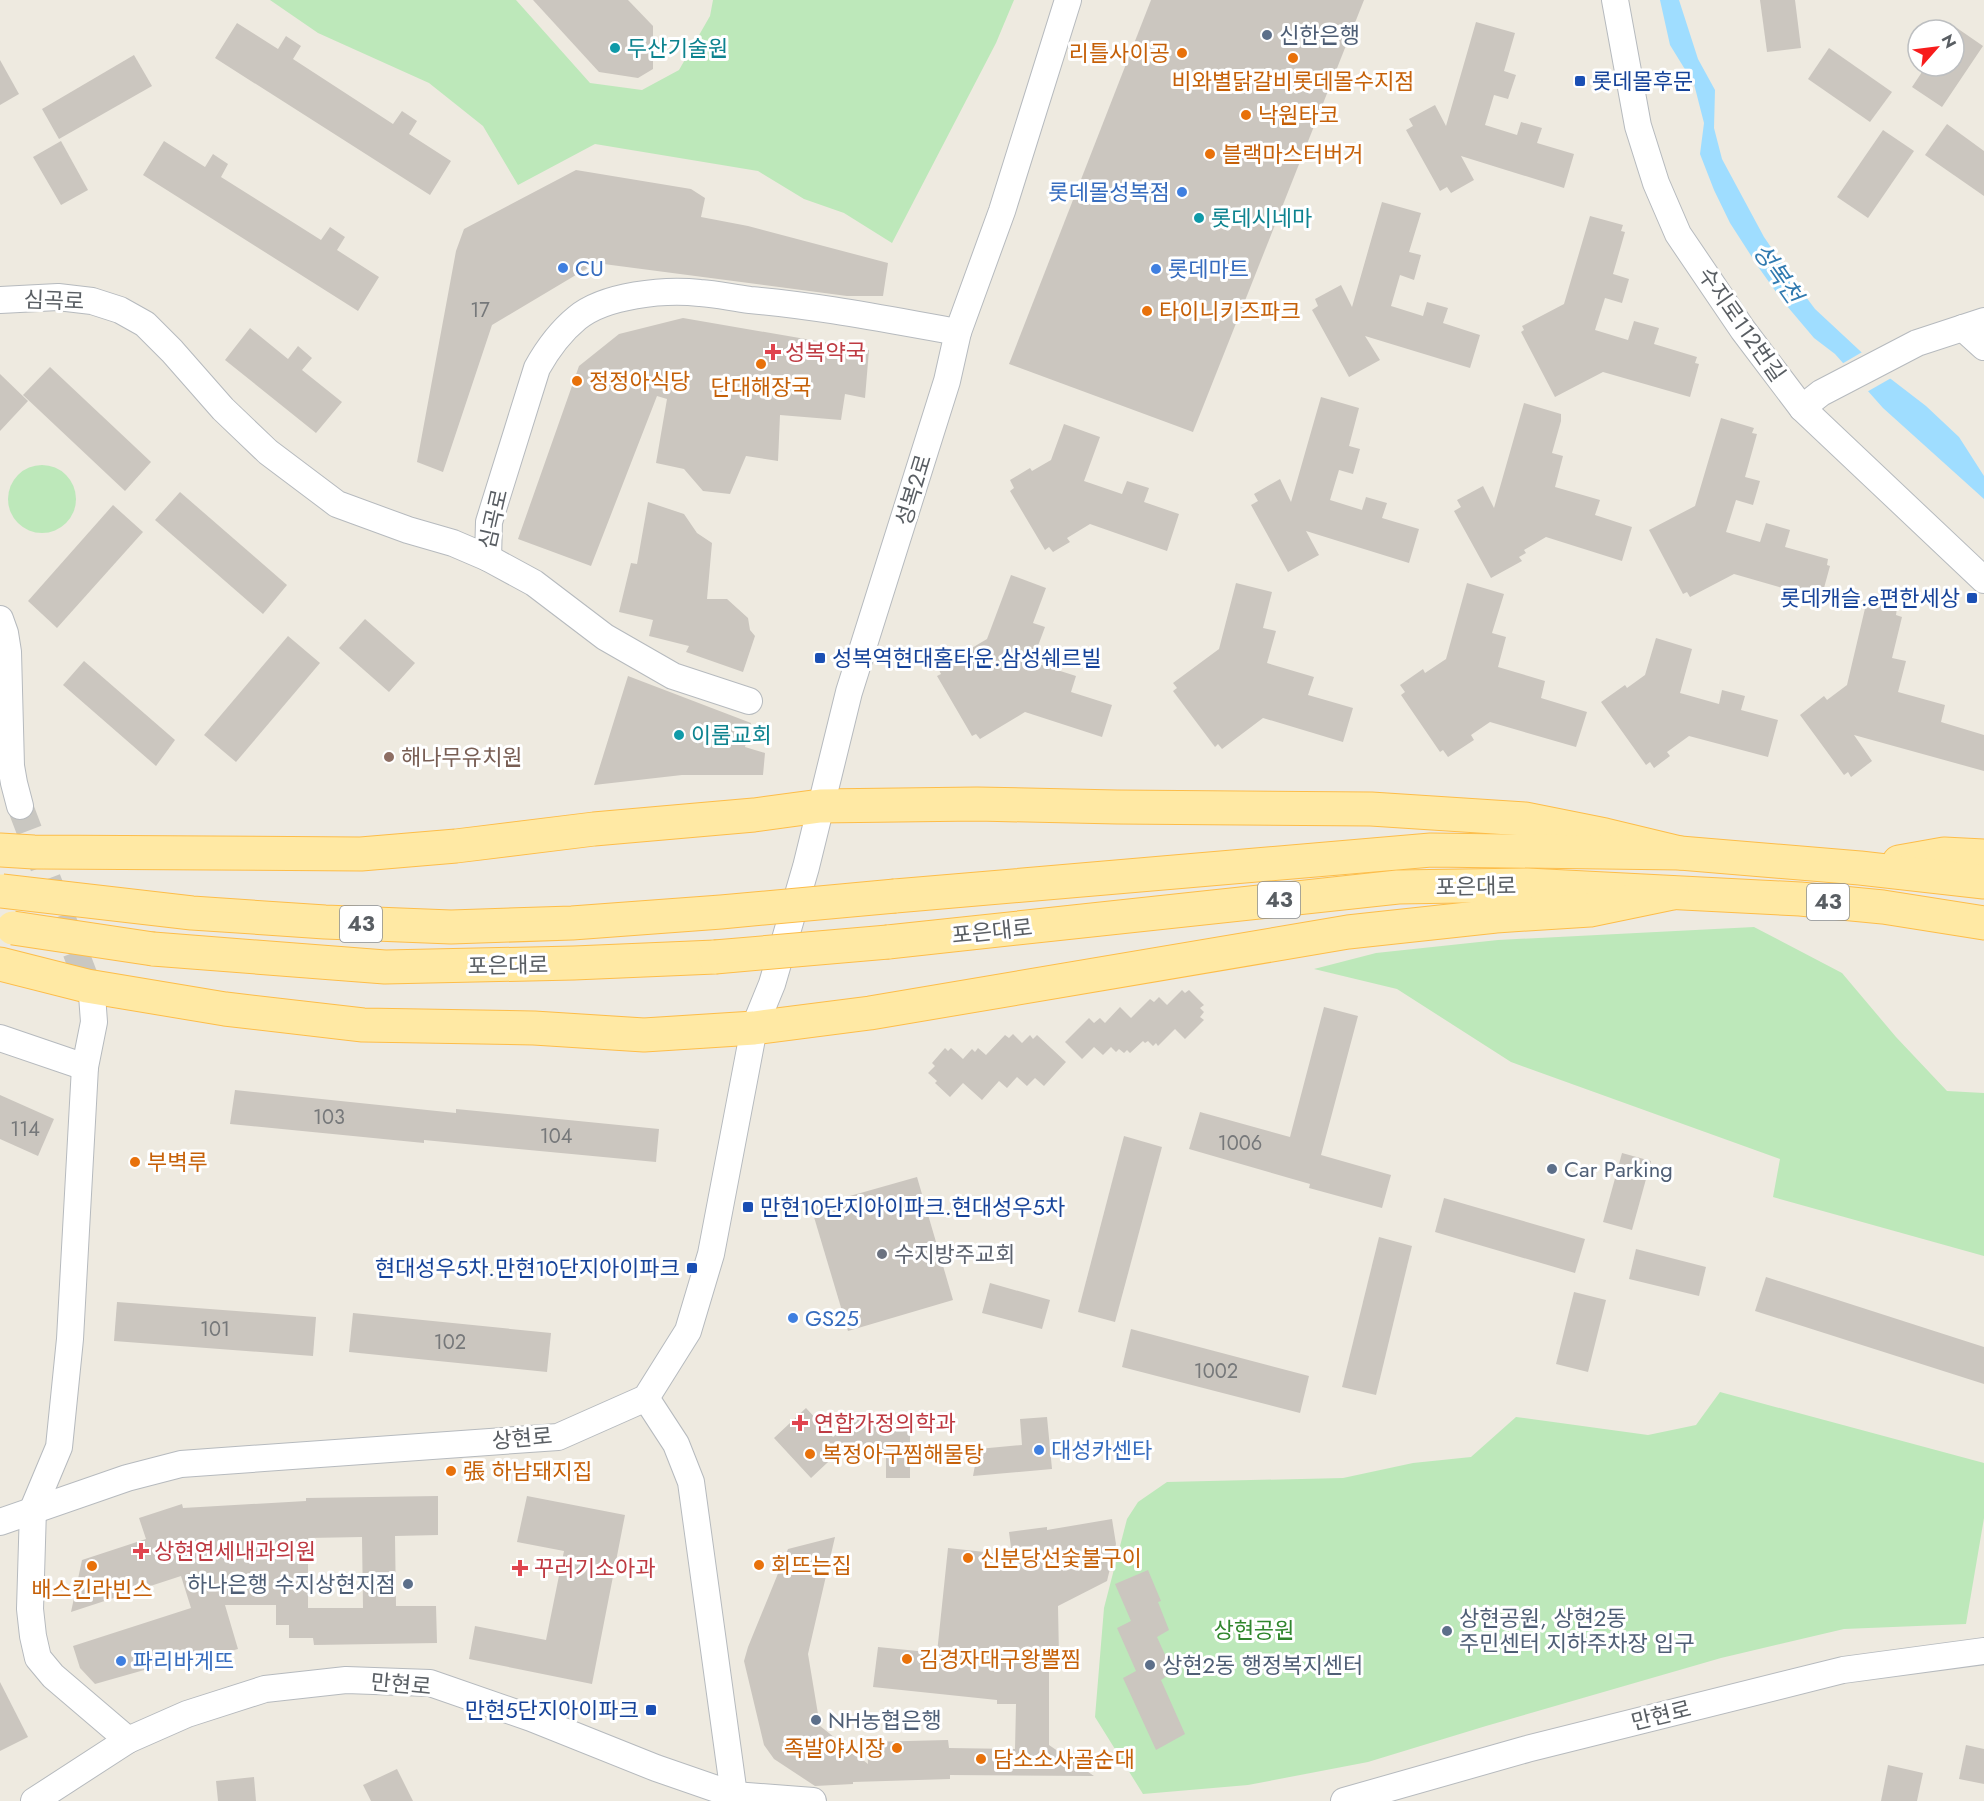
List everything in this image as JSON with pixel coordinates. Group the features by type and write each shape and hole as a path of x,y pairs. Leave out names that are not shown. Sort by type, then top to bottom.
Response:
{"main road":[{"path":"15,851 361,854 467,845 594,829 754,815 820,806 977,804 1371,809 1526,819 1680,853"},
{"name":"포은대로","path":"1,891 203,914 451,927 572,923 721,912 1431,850 1680,853 1860,868 1984,882"},
{"path":"1860,868 1944,854 1984,856"},
{"name":"포은대로","path":"7,927 153,949 385,967 574,963 703,957 888,942 1398,887 1527,885 1800,899 1860,904 1984,923"},
{"path":"0,964 87,986 225,1009 363,1025 534,1028 644,1035 754,1028 870,1013 1348,932 1496,916 1590,910 1672,893"}],"street":[{"name":"성복2로","path":"754,1028 772,984 806,867 849,692 947,381 958,332 1002,211 1068,0"},
{"name":"수지로112번길","path":"1616,0 1638,126 1656,183 1678,234 1743,330 1984,580"},
{"name":"심곡로","path":"0,300 58,297 92,301 120,310 152,331 223,409 268,452 337,504 408,530 453,543 488,558 489,522 537,368 550,346 578,318 608,302 642,294 699,292 748,300 781,302 958,332"},
{"path":"1811,400 1917,343 1974,324 1984,347"},
{"path":"488,558 534,583 605,637 673,676 748,701"},
{"path":"0,619 8,652 11,766 21,806"},
{"path":"92,995 94,1022 85,1067 70,1339 59,1448 33,1509 30,1609 38,1658 53,1676 128,1740"},
{"path":"734,1795 691,1482 676,1444 646,1398 688,1331 708,1265 754,1028"},
{"path":"0,1038 85,1067"},
{"name":"상현로","path":"0,1522 127,1478 181,1464 558,1437 646,1398"},
{"name":"만현로","path":"1344,1801 1539,1746 1843,1670 1984,1651"},
{"name":"만현로","path":"34,1801 128,1740 186,1714 266,1689 346,1680 430,1683 531,1718 656,1768 734,1795 813,1801"}],"green space":[{"path":"270,0 516,0 590,83 642,90 679,70 710,16 713,0 1014,0 996,43 892,243 844,213 804,199 758,171 595,144 518,185 483,126 429,83 318,33"},
{"path":"42,465 55,468 66,475 73,486 76,499 73,512 66,523 55,530 42,533 29,530 18,523 11,512 8,499 11,486 18,475 29,468"},
{"path":"1754,927 1842,973 1896,1037 1947,1091 1984,1093 1984,1256 1773,1197 1780,1159 1511,1062 1397,989 1314,969 1376,953 1498,940"},
{"name":"상현공원","path":"1720,1392 1984,1463 1984,1518 1966,1624 1844,1629 1721,1658 1368,1762 1248,1785 1143,1794 1095,1717 1104,1608 1127,1519 1138,1502 1167,1482 1343,1478 1413,1463 1471,1457 1516,1417 1648,1435 1696,1425"}],"water":[{"name":"성복천","path":"1660,0 1679,0 1698,59 1715,90 1714,128 1722,159 1764,237 1815,309 1887,376 1926,406 1959,437 1984,476 1984,499 1883,408 1835,354 1814,338 1781,299 1759,268 1730,223 1700,154 1704,123 1694,84 1670,45"}],"pier":[{"path":"1864,351 1893,377 1865,393 1840,365"}],"building":[{"name":"두산기술원","path":"533,0 628,0 653,26 653,69 638,78 599,72"},
{"name":"롯데몰성복점","path":"1151,0 1364,0 1193,432 1009,364"},
{"path":"1760,0 1795,0 1801,48 1767,52"},
{"path":"1476,22 1515,33 1504,71 1516,75 1508,99 1494,95 1485,125 1517,135 1521,122 1542,128 1537,143 1574,154 1564,188 1461,156 1474,180 1451,193 1447,187 1440,191 1406,130 1413,126 1409,119 1435,105 1446,126"},
{"path":"237,23 278,49 286,36 301,46 293,59 393,124 402,111 417,121 409,134 451,161 430,195 215,58"},
{"path":"1966,34 1983,46 1966,71"},
{"path":"1829,48 1892,92 1870,122 1808,79"},
{"path":"134,55 152,86 59,139 42,109"},
{"path":"0,60 19,94 0,105"},
{"path":"1918,78 1961,78 1942,107 1912,87"},
{"path":"1947,124 1984,151 1984,196 1925,155"},
{"path":"1883,130 1914,151 1868,218 1837,197"},
{"path":"61,141 88,190 61,205 33,157"},
{"path":"164,141 205,167 213,154 228,164 221,177 321,240 330,227 345,237 337,250 379,277 358,311 143,175"},
{"path":"576,170 691,189 705,198 701,217 748,226 888,263 883,296 847,296 596,263 492,325 443,472 417,462 456,251 464,229"},
{"path":"1382,202 1421,213 1409,252 1421,255 1414,280 1400,275 1391,306 1423,316 1427,302 1448,308 1443,323 1480,335 1470,368 1365,336 1380,360 1349,377 1312,310 1318,306 1315,299 1341,285 1352,307"},
{"path":"1590,216 1623,225 1621,231 1625,232 1613,274 1629,279 1622,303 1605,298 1595,330 1628,340 1634,321 1659,328 1654,344 1697,357 1695,363 1699,364 1690,397 1603,372 1555,397 1521,332 1524,330 1522,326 1564,304"},
{"path":"683,318 869,350 865,398 845,394 841,420 780,415 778,461 746,456 730,494 703,491 684,469 656,463 667,399 657,396 591,566 518,539 579,366 619,334"},
{"path":"250,328 288,359 298,346 312,358 302,370 342,402 316,433 225,360"},
{"path":"50,367 151,462 125,491 23,395"},
{"path":"0,374 28,401 0,431"},
{"path":"1321,397 1359,408 1349,446 1360,449 1353,474 1339,470 1330,500 1362,510 1366,497 1387,503 1382,518 1419,529 1409,563 1306,531 1319,555 1288,572 1251,505 1258,501 1254,494 1280,479 1291,502"},
{"path":"1524,403 1561,414 1552,453 1563,456 1555,487 1600,500 1595,515 1632,527 1622,561 1546,537 1524,550 1526,553 1519,557 1522,561 1491,578 1454,511 1461,507 1457,500 1483,486 1494,508"},
{"path":"1721,418 1754,428 1752,433 1757,434 1745,477 1760,481 1753,505 1736,500 1726,532 1760,542 1766,523 1790,530 1785,547 1828,559 1827,565 1830,566 1821,599 1734,574 1690,597 1687,592 1683,594 1649,530 1695,506"},
{"path":"1064,424 1100,437 1084,481 1122,494 1127,481 1149,488 1144,502 1179,514 1167,551 1090,524 1067,538 1070,542 1053,552 1049,547 1045,550 1010,491 1014,488 1010,480 1030,468 1032,471 1051,460"},
{"path":"180,492 287,585 263,614 155,520"},
{"path":"648,502 684,514 697,533 712,543 707,599 727,599 748,618 750,630 755,636 743,672 686,652 689,646 649,636 653,620 619,612 631,563 637,564"},
{"path":"113,505 143,532 57,628 28,601"},
{"path":"1011,575 1046,588 1033,623 1045,627 1032,662 1076,676 1071,692 1112,705 1102,737 1025,712 980,739 976,734 972,736 937,676 941,674 938,668 987,639"},
{"path":"1236,583 1272,592 1263,628 1276,631 1267,663 1314,677 1308,695 1353,708 1343,742 1263,718 1222,749 1218,744 1215,747 1173,691 1177,688 1173,683 1219,649"},
{"path":"1467,583 1504,594 1492,633 1506,637 1498,667 1545,681 1541,698 1587,712 1576,747 1490,722 1471,735 1474,740 1448,757 1443,750 1440,752 1401,695 1405,692 1400,685 1423,669 1425,673 1446,659"},
{"path":"1867,600 1897,608 1896,615 1902,617 1892,658 1906,661 1898,692 1945,705 1941,722 1984,735 1984,771 1854,735 1872,761 1851,777 1848,772 1844,775 1800,715 1824,696 1827,700 1847,685"},
{"path":"365,619 415,663 389,692 339,648"},
{"path":"288,636 320,663 236,762 204,735"},
{"path":"1656,638 1692,649 1680,693 1719,704 1722,690 1745,696 1741,710 1778,720 1768,757 1689,736 1667,752 1670,756 1654,768 1650,762 1646,765 1601,702 1625,685 1627,688 1645,675"},
{"path":"84,661 175,740 156,766 63,685"},
{"name":"이룸교회","path":"628,676 751,723 745,747 765,753 763,775 682,775 594,785"},
{"path":"1182,990 1185,993 1189,990 1204,1005 1200,1008 1204,1012 1200,1017 1204,1020 1185,1039 1175,1029 1158,1046 1156,1043 1153,1046 1148,1041 1145,1043 1143,1041 1130,1053 1127,1050 1124,1053 1119,1049 1116,1052 1111,1047 1103,1055 1094,1047 1082,1059 1065,1042 1089,1018 1094,1023 1100,1018 1105,1023 1120,1007 1131,1018 1150,999 1154,1002 1159,997 1167,1005"},
{"path":"1324,1007 1358,1016 1321,1155 1391,1175 1382,1208 1309,1188 1310,1184 1189,1149 1200,1112 1290,1137"},
{"path":"1013,1034 1022,1043 1030,1035 1033,1039 1037,1035 1066,1062 1044,1086 1035,1078 1027,1086 1017,1077 1007,1088 999,1081 982,1100 963,1083 950,1097 928,1073 935,1066 932,1063 945,1048 948,1051 951,1048 963,1059 972,1049 975,1052 978,1048 986,1055 1005,1035 1009,1038"},
{"path":"235,1090 456,1113 456,1109 659,1129 656,1162 230,1124"},
{"path":"0,1095 54,1119 38,1156 0,1139"},
{"path":"1124,1136 1162,1147 1115,1322 1078,1312"},
{"path":"1622,1153 1651,1161 1632,1230 1603,1222"},
{"name":"수지방주교회","path":"917,1177 953,1300 848,1331 811,1207"},
{"path":"1444,1198 1585,1239 1575,1273 1435,1232"},
{"path":"1379,1237 1412,1246 1376,1395 1342,1387"},
{"path":"1636,1249 1706,1267 1699,1296 1629,1279"},
{"path":"1766,1277 1984,1347 1984,1384 1755,1311"},
{"path":"990,1283 1050,1300 1042,1329 982,1313"},
{"path":"1574,1292 1606,1300 1588,1372 1556,1364"},
{"path":"117,1302 316,1317 313,1356 114,1341"},
{"path":"353,1313 551,1333 547,1372 349,1352"},
{"path":"1131,1329 1309,1376 1300,1413 1122,1367"},
{"path":"806,1408 833,1437 862,1416 866,1422 910,1422 910,1478 886,1478 886,1455 853,1455 843,1448 811,1478 774,1438"},
{"path":"1047,1417 1052,1469 973,1476 978,1449 1022,1445 1020,1419"},
{"path":"438,1496 438,1535 395,1536 396,1606 436,1606 437,1643 314,1645 313,1638 289,1638 289,1625 276,1625 276,1605 225,1605 238,1649 192,1662 190,1657 95,1684 80,1668 73,1646 191,1608 181,1576 71,1612 82,1560 146,1539 139,1518 182,1504 183,1508 306,1501 306,1498","holes":["362,1537 363,1608 308,1608 308,1538"]},
{"path":"527,1496 625,1515 592,1684 469,1659 475,1626 546,1640 564,1551 517,1542"},
{"path":"1112,1519 1116,1544 1107,1581 1058,1606 1059,1657 1049,1657 1049,1745 1094,1776 950,1775 950,1779 853,1782 853,1784 815,1786 774,1759 764,1745 744,1661 788,1549 835,1537 808,1654 820,1726 868,1764 867,1742 948,1740 949,1748 1015,1749 1016,1704 997,1704 997,1700 873,1687 878,1647 937,1653 948,1548 1012,1555 1009,1532 1047,1527 1047,1530"},
{"name":"상현2동 행정복지센터","path":"1148,1570 1161,1601 1158,1602 1169,1630 1157,1637 1167,1659 1167,1676 1161,1680 1185,1734 1156,1750 1123,1678 1136,1671 1117,1628 1131,1621 1115,1584"},
{"path":"0,1682 28,1737 0,1751"},
{"path":"1966,1745 1984,1749 1984,1784 1959,1779"},
{"path":"1888,1765 1923,1773 1917,1801 1881,1801"},
{"path":"397,1769 413,1801 371,1801 363,1785"},
{"path":"254,1777 256,1801 218,1801 216,1781"}],"tunnel":[{"path":"20,806 92,995"}],"place":[{"name":"신한은행","path":"1267,35"},
{"name":"두산기술원","path":"615,48"},
{"name":"리틀사이공","path":"1182,53"},
{"name":"비와별닭갈비롯데몰수지점","path":"1293,58"},
{"name":"롯데몰후문","path":"1580,81"},
{"name":"낙원타코","path":"1246,115"},
{"name":"블랙마스터버거","path":"1210,154"},
{"name":"롯데몰성복점","path":"1182,192"},
{"name":"롯데시네마","path":"1199,218"},
{"name":"CU","path":"563,268"},
{"name":"롯데마트","path":"1156,269"},
{"name":"타이니키즈파크","path":"1147,311"},
{"name":"성복약국","path":"773,352"},
{"name":"단대해장국","path":"761,364"},
{"name":"정정아식당","path":"577,381"},
{"name":"롯데캐슬.e편한세상","path":"1972,598"},
{"name":"성복역현대홈타운.삼성쉐르빌","path":"820,658"},
{"name":"이룸교회","path":"679,735"},
{"name":"해나무유치원","path":"389,757"},
{"name":"부벽루","path":"135,1162"},
{"name":"Car Parking","path":"1552,1169"},
{"name":"만현10단지아이파크.현대성우5차","path":"748,1207"},
{"name":"수지방주교회","path":"882,1254"},
{"name":"현대성우5차.만현10단지아이파크","path":"692,1268"},
{"name":"GS25","path":"793,1318"},
{"name":"연합가정의학과","path":"800,1423"},
{"name":"대성카센타","path":"1039,1450"},
{"name":"복정아구찜해물탕","path":"810,1454"},
{"name":"張 하남돼지집","path":"451,1471"},
{"name":"상현연세내과의원","path":"141,1551"},
{"name":"신분당선숯불구이","path":"968,1558"},
{"name":"회뜨는집","path":"759,1565"},
{"name":"배스킨라빈스","path":"92,1566"},
{"name":"꾸러기소아과","path":"520,1568"},
{"name":"하나은행 수지상현지점","path":"408,1584"},
{"name":"상현공원, 상현2동 주민센터 지하주차장 입구","path":"1447,1631"},
{"name":"김경자대구왕뽈찜","path":"907,1659"},
{"name":"파리바게뜨","path":"121,1661"},
{"name":"상현2동 행정복지센터","path":"1150,1665"},
{"name":"만현5단지아이파크","path":"651,1710"},
{"name":"NH농협은행","path":"816,1720"},
{"name":"족발야시장","path":"897,1748"},
{"name":"담소소사골순대","path":"981,1759"}]}
